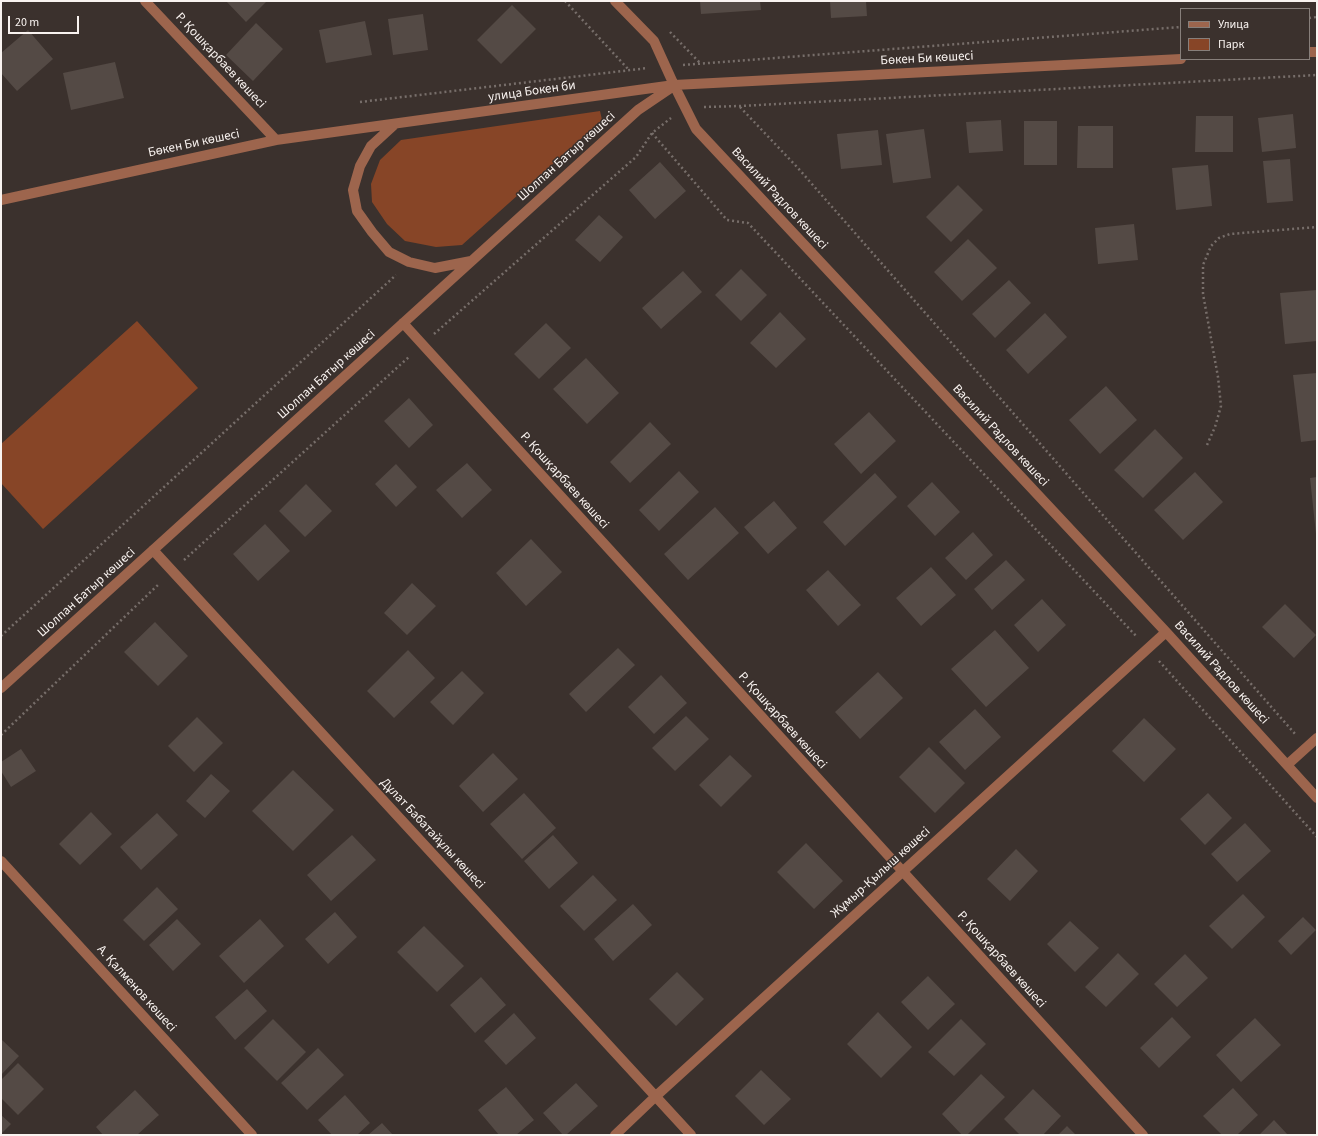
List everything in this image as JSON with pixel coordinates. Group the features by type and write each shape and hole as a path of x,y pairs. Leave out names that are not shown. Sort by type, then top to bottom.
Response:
{"street":[{"name":"Р. Қошқарбаев көшесі","path":"145,1 276,140"},
{"name":"Василий Радлов көшесі","path":"615,1 654,41 674,86 696,129 1166,632 1317,798"},
{"name":"Бөкен Би көшесі","path":"674,86 1180,59"},
{"name":"улица Бокен би","path":"395,124 674,86"},
{"name":"Шолпан Батыр көшесі","path":"1,688 638,110 674,86"},
{"name":"Бөкен Би көшесі","path":"1,200 276,140 395,124"},
{"path":"395,124 371,146 360,166 354,190 357,211 389,252 409,262 435,268 472,261"},
{"name":"Р. Қошқарбаев көшесі","path":"403,323 1144,1135"},
{"name":"Дұлат Бабатайұлы көшесі","path":"153,550 691,1135"},
{"name":"Жұмыр-Қылыш көшесі","path":"615,1135 902,871 1166,632"},
{"path":"1287,765 1317,738"},
{"name":"А. Қалменов көшесі","path":"1,861 252,1135"}],"path":[{"path":"565,1 629,70"},
{"path":"360,102 666,66 1180,27"},
{"path":"1,735 172,571 422,344 636,157 652,133 685,107 740,106 1317,75"},
{"path":"740,106 797,167 1306,747"},
{"path":"652,133 727,220 748,223 1148,648 1317,837"},
{"path":"1207,445 1215,427 1221,406 1218,376 1203,294 1203,265 1211,246 1219,238 1230,234 1317,227"},
{"path":"1,636 409,262"}],"green space":[{"path":"600,111 602,120 462,245 436,247 405,241 387,224 372,202 371,184 380,160 401,140"},
{"path":"137,321 198,388 43,529 1,483 1,444"}],"building":[{"path":"226,1 267,1 246,22"},
{"path":"700,1 760,1 761,10 701,14"},
{"path":"830,1 866,1 867,16 831,18"},
{"path":"512,5 536,29 501,64 477,40"},
{"path":"423,14 428,50 393,55 388,19"},
{"path":"365,21 372,55 326,63 319,30"},
{"path":"256,23 283,49 253,81 226,55"},
{"path":"28,30 53,59 17,91 1,73 1,53"},
{"path":"115,62 124,98 71,110 63,73"},
{"path":"1293,114 1296,148 1262,152 1258,118"},
{"path":"1196,116 1233,116 1233,152 1195,152"},
{"path":"1001,120 1003,151 969,153 966,122"},
{"path":"1024,121 1057,121 1057,165 1024,165"},
{"path":"1078,126 1113,126 1113,168 1077,168"},
{"path":"924,129 931,178 893,183 886,134"},
{"path":"878,130 882,165 841,169 837,134"},
{"path":"1290,159 1293,201 1267,203 1263,161"},
{"path":"660,162 686,191 655,219 629,190"},
{"path":"1208,165 1212,206 1176,210 1172,168"},
{"path":"958,185 983,210 951,242 926,217"},
{"path":"599,215 623,237 600,262 575,240"},
{"path":"1134,224 1138,260 1098,264 1095,228"},
{"path":"968,239 997,268 962,301 934,272"},
{"path":"741,269 767,295 741,321 715,295"},
{"path":"683,271 702,292 661,329 642,308"},
{"path":"1009,280 1031,303 995,338 972,314"},
{"path":"1317,290 1317,341 1285,344 1280,293"},
{"path":"780,312 806,339 776,368 750,343"},
{"path":"1045,313 1067,337 1028,374 1006,350"},
{"path":"546,323 571,348 539,379 514,354"},
{"path":"586,358 619,393 587,424 553,389"},
{"path":"1317,373 1317,440 1301,442 1293,375"},
{"path":"1106,386 1137,420 1100,454 1069,420"},
{"path":"409,398 433,425 409,448 384,421"},
{"path":"869,412 896,441 861,474 834,444"},
{"path":"650,422 671,444 630,483 610,462"},
{"path":"1155,429 1183,458 1143,498 1114,470"},
{"path":"467,463 492,490 462,518 436,490"},
{"path":"396,464 417,487 396,507 375,484"},
{"path":"679,471 699,492 659,531 639,510"},
{"path":"1195,472 1223,502 1183,540 1154,510"},
{"path":"875,473 897,497 845,546 823,522"},
{"path":"1317,477 1317,534 1316,534 1310,478"},
{"path":"932,482 960,512 935,536 907,506"},
{"path":"306,484 332,511 305,537 279,511"},
{"path":"774,501 797,528 768,554 744,527"},
{"path":"715,507 739,533 688,580 664,554"},
{"path":"265,524 290,551 258,581 233,554"},
{"path":"973,532 993,555 966,580 945,558"},
{"path":"531,539 562,572 526,606 496,573"},
{"path":"1006,560 1025,580 992,610 974,589"},
{"path":"931,567 956,595 921,626 896,598"},
{"path":"828,570 861,605 838,626 806,590"},
{"path":"412,583 436,606 407,635 384,613"},
{"path":"1042,599 1066,625 1038,652 1014,625"},
{"path":"1285,604 1316,635 1294,658 1262,627"},
{"path":"155,622 188,656 158,686 124,652"},
{"path":"995,630 1029,668 986,707 951,669"},
{"path":"618,648 635,665 586,712 569,694"},
{"path":"408,650 435,678 394,718 367,691"},
{"path":"462,671 484,693 453,725 430,702"},
{"path":"878,672 903,698 860,739 835,712"},
{"path":"661,675 687,703 654,734 628,707"},
{"path":"975,709 1001,737 965,770 939,742"},
{"path":"686,716 709,739 675,771 652,748"},
{"path":"197,717 223,743 194,772 168,746"},
{"path":"1144,718 1176,749 1144,782 1112,751"},
{"path":"929,747 965,783 935,813 899,777"},
{"path":"21,749 36,771 11,787 1,771 1,762"},
{"path":"493,753 518,779 483,812 459,786"},
{"path":"730,755 752,776 721,807 699,785"},
{"path":"293,770 334,810 293,851 252,811"},
{"path":"211,774 230,791 205,818 186,801"},
{"path":"524,793 556,828 522,859 490,824"},
{"path":"1208,793 1232,818 1205,845 1180,819"},
{"path":"91,812 112,834 80,865 59,844"},
{"path":"157,813 178,835 141,870 120,847"},
{"path":"1245,823 1271,851 1237,882 1211,854"},
{"path":"352,835 376,860 331,901 307,875"},
{"path":"553,835 578,863 549,889 524,861"},
{"path":"806,843 843,881 814,909 777,872"},
{"path":"1016,849 1038,871 1010,901 987,879"},
{"path":"593,875 617,900 584,931 560,906"},
{"path":"157,887 178,909 144,941 123,920"},
{"path":"1243,894 1265,917 1232,949 1209,926"},
{"path":"633,904 652,925 613,961 594,939"},
{"path":"335,912 357,937 328,964 305,939"},
{"path":"1303,917 1316,930 1291,955 1278,941"},
{"path":"177,919 201,944 173,971 149,945"},
{"path":"260,919 284,946 244,983 219,956"},
{"path":"1070,921 1099,948 1075,972 1047,944"},
{"path":"424,926 464,966 437,992 397,952"},
{"path":"1118,953 1139,974 1106,1007 1085,987"},
{"path":"1185,954 1208,978 1177,1007 1154,984"},
{"path":"677,972 704,999 676,1026 649,999"},
{"path":"928,976 955,1004 928,1030 901,1002"},
{"path":"481,977 506,1005 475,1033 450,1005"},
{"path":"247,989 267,1011 235,1040 215,1017"},
{"path":"878,1012 912,1047 881,1078 847,1044"},
{"path":"514,1013 536,1038 506,1065 484,1041"},
{"path":"1172,1017 1191,1037 1159,1068 1140,1048"},
{"path":"1255,1018 1281,1045 1241,1082 1216,1055"},
{"path":"273,1019 306,1052 277,1081 244,1048"},
{"path":"961,1019 986,1044 954,1076 928,1052"},
{"path":"1,1039 19,1056 1,1075"},
{"path":"318,1048 344,1075 307,1110 281,1083"},
{"path":"18,1063 44,1089 18,1115 1,1098 1,1080"},
{"path":"761,1070 791,1099 764,1125 735,1096"},
{"path":"981,1074 1005,1097 967,1135 962,1135 942,1114"},
{"path":"576,1083 598,1106 566,1135 563,1135 543,1113"},
{"path":"506,1087 534,1120 516,1135 499,1135 478,1110"},
{"path":"1233,1088 1258,1115 1237,1135 1222,1135 1203,1116"},
{"path":"1033,1089 1061,1116 1043,1135 1020,1135 1004,1119"},
{"path":"135,1090 159,1115 137,1135 103,1135 96,1127"},
{"path":"345,1095 370,1123 357,1135 332,1135 318,1120"},
{"path":"1,1115 11,1124 1,1134"},
{"path":"1274,1120 1288,1135 1259,1135"},
{"path":"382,1123 393,1135 368,1135"},
{"path":"1067,1126 1076,1135 1058,1135"}]}
